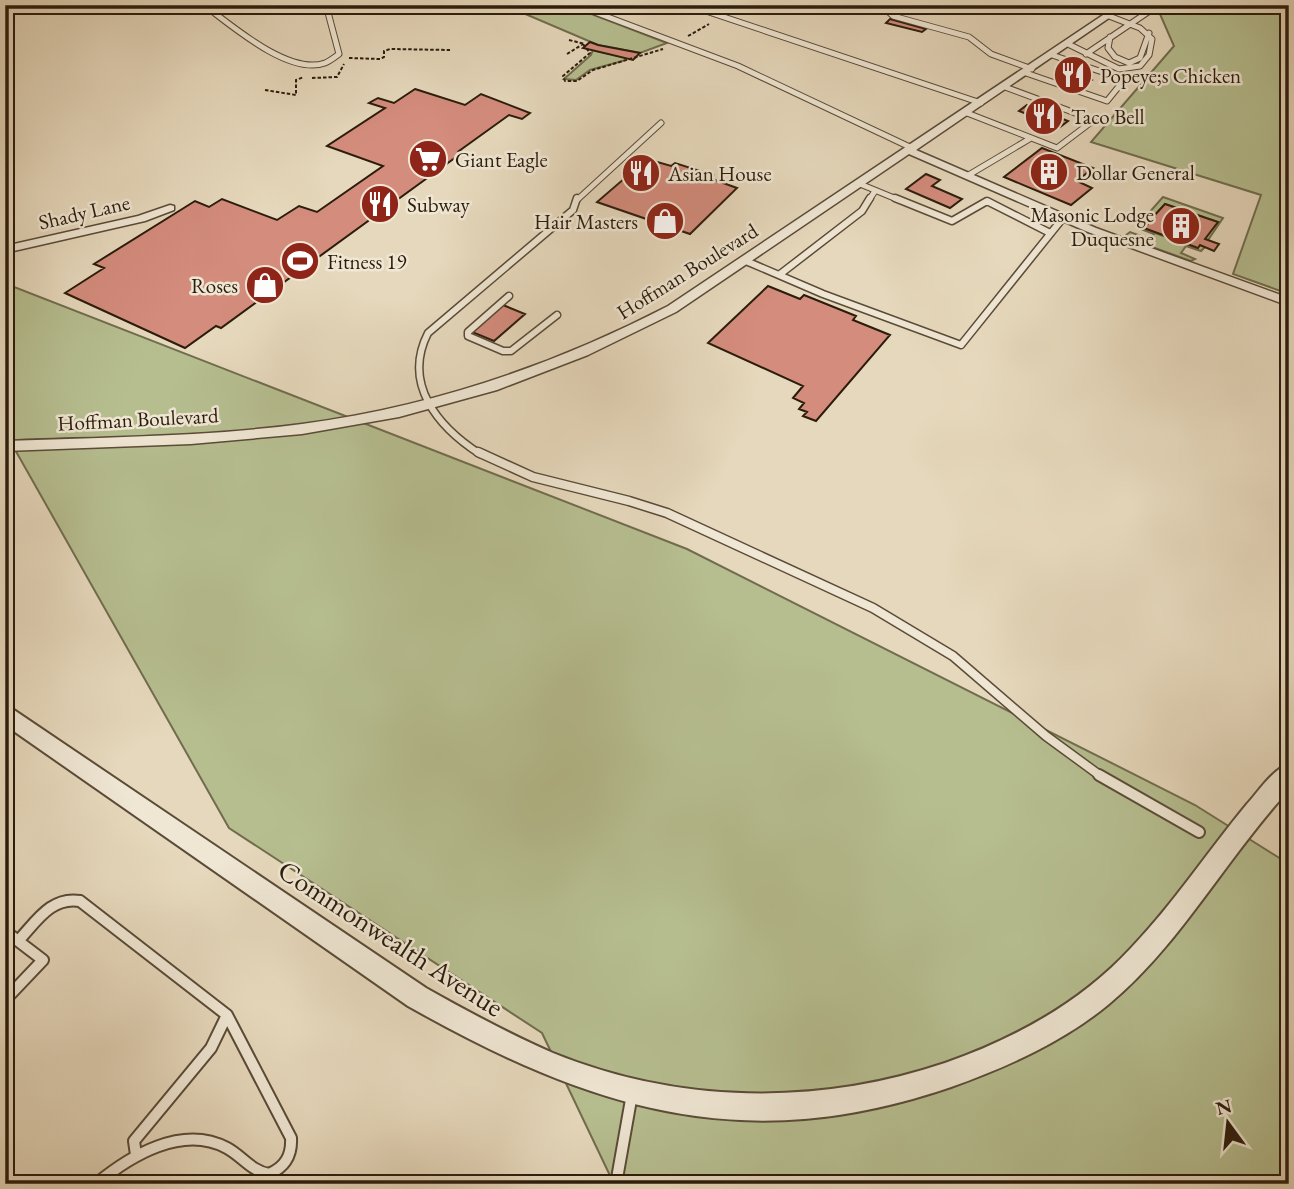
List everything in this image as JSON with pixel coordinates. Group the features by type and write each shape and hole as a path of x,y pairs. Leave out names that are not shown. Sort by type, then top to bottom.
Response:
{"street":[{"name":"Hoffman Boulevard","path":"5,446 267,433 345,423 429,405 506,384 591,351 672,309 746,261 1124,5"},
{"path":"912,150 1063,218 1289,302"},
{"name":"Shady Lane","path":"5,250 141,219 170,208"},
{"name":"Commonwealth Avenue","path":"5,713 448,1016 519,1054 632,1094 707,1106 749,1109 793,1108 883,1095 923,1084 996,1057 1071,1017 1115,982 1154,940 1242,828 1289,774"}],"lane":[{"path":"204,5 287,61 311,65 331,61 339,54 326,5"},
{"path":"576,5 738,66 912,150"},
{"path":"592,11 603,5"},
{"path":"688,5 981,103"},
{"path":"848,11 858,5"},
{"path":"881,5 893,16 970,37 991,54 1107,101 1120,85 1119,80 1110,75 1052,55"},
{"path":"1086,54 1148,12"},
{"path":"1068,44 1119,69 1140,66 1155,44 1149,33 1109,16"},
{"path":"1110,37 1108,48 1102,55 1106,60 1117,64 1129,63 1140,58 1149,33"},
{"path":"967,113 1057,148 1094,120 1005,87"},
{"path":"662,123 578,196 573,210 428,333 421,343 416,361 429,405 450,431 491,460 561,485 651,508 767,558 908,627 956,659 1086,767 1199,832"},
{"path":"967,176 1031,138"},
{"path":"860,184 952,221 986,201 1050,233"},
{"path":"779,275 862,211 876,191"},
{"path":"746,261 823,294 961,345 1063,218"},
{"path":"509,296 468,332 468,336 503,351 511,351 557,315"},
{"path":"18,941 55,903 74,899 227,1014 291,1138 288,1160 276,1171 262,1174 226,1147 194,1139 159,1144 123,1161 96,1184"},
{"path":"5,931 43,960 5,1000"},
{"path":"136,1155 134,1140 211,1048 227,1014"},
{"path":"615,1184 632,1094"}],"path":[{"path":"569,40 585,44 590,53 562,78 565,81 577,81 593,70 641,58 676,43"},
{"path":"567,54 585,44"},
{"path":"265,90 296,95 295,82 299,78 334,79 341,74 348,59 380,59 388,49 450,50"},
{"path":"636,57 641,58"}],"green space":[{"path":"504,5 568,5 667,43 640,53 598,45"},
{"path":"1156,5 1289,5 1289,294 1233,274 1261,195 1091,142 1174,46"},
{"path":"593,50 624,57 626,60 590,70 576,80 564,79 591,55"},
{"path":"1163,197 1223,218 1208,240 1205,239 1218,222 1165,204 1153,217 1147,215"},
{"path":"1142,221 1148,224 1144,229 1197,248 1200,245 1205,247 1201,251 1186,246 1181,253 1195,259 1191,261 1127,238 1126,235 1130,232 1150,239 1154,234 1138,228"},
{"path":"5,271 14,287 687,549 1195,805 1289,864 1289,1184 614,1184 542,1033 229,828 5,432"}],"building":[{"path":"890,19 926,29 922,32 886,23"},
{"path":"590,42 640,53 633,60 583,48"},
{"name":"Popeye;s Chicken","path":"1065,67 1083,72 1092,80 1086,84 1056,74"},
{"path":"415,89 465,105 481,94 530,113 522,119 509,115 459,151 463,152 221,328 216,326 185,348 65,293 104,268 94,264 195,201 209,207 222,199 277,220 299,206 317,212 383,166 327,146 385,108 369,103 378,98 394,103"},
{"name":"Taco Bell","path":"1027,105 1068,121 1060,127 1019,111"},
{"name":"Dollar General","path":"1042,148 1093,168 1077,181 1092,188 1071,205 1004,177"},
{"path":"647,159 671,166 675,163 713,175 709,178 737,188 690,234 597,202"},
{"path":"926,174 940,180 932,186 962,199 950,208 906,189"},
{"name":"Masonic Lodge Duquesne","path":"1165,204 1218,222 1205,239 1219,244 1214,251 1200,245 1198,248 1144,228 1148,224 1134,219 1139,213 1153,217"},
{"path":"768,286 800,299 804,295 856,316 853,320 890,335 816,421 803,416 807,412 799,409 804,403 793,398 803,386 708,343"},
{"path":"503,305 525,314 494,341 472,332"}],"place":[{"name":"Popeye;s Chicken","path":"1073,75"},
{"name":"Taco Bell","path":"1044,116"},
{"name":"Giant Eagle","path":"428,159"},
{"name":"Dollar General","path":"1049,172"},
{"name":"Asian House","path":"641,173"},
{"name":"Subway","path":"380,204"},
{"name":"Hair Masters","path":"665,221"},
{"name":"Masonic Lodge Duquesne","path":"1181,226"},
{"name":"Fitness 19","path":"300,261"},
{"name":"Roses","path":"265,285"}]}
